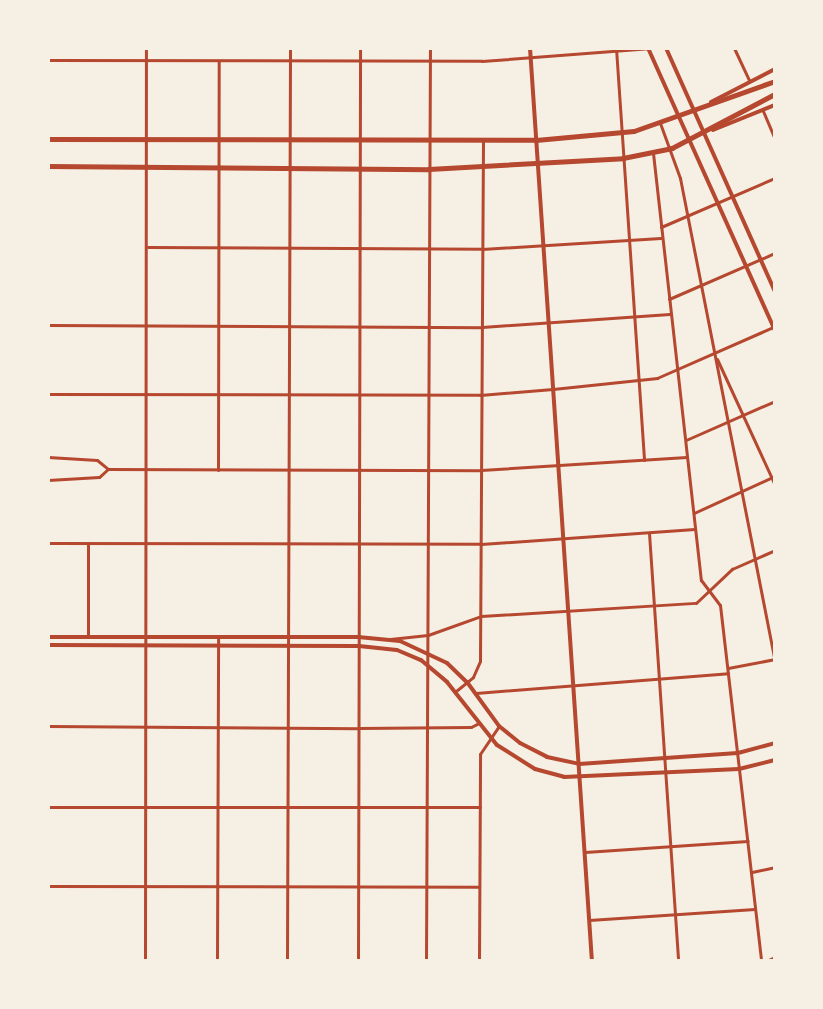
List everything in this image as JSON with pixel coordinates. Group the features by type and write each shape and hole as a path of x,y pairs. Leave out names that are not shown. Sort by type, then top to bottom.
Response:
{"main road":[{"path":"48,139 536,140 622,133 660,123 711,102 775,81"},
{"path":"48,166 429,169 623,158 653,153 689,141 713,130 775,94"}],"street":[{"path":"145,961 147,48"},
{"path":"287,961 290,48"},
{"path":"358,961 360,48"},
{"path":"426,961 430,48"},
{"path":"530,48 592,961"},
{"path":"48,60 430,62 531,59 649,48 775,328 677,371 639,381 554,389 480,395 48,394"},
{"path":"666,48 775,291"},
{"path":"734,48 748,80"},
{"path":"616,50 644,460"},
{"path":"218,470 219,61"},
{"path":"711,102 748,80 775,69"},
{"path":"713,130 775,105"},
{"path":"763,111 775,139"},
{"path":"660,123 672,148 688,217 754,559 773,643 775,660 728,668"},
{"path":"456,691 467,682 479,666 483,140"},
{"path":"653,153 694,529 701,580 720,605 761,961"},
{"path":"660,227 775,178"},
{"path":"148,247 482,249 661,238"},
{"path":"669,299 775,253"},
{"path":"48,325 482,327 670,314"},
{"path":"714,355 775,485"},
{"path":"686,441 775,401"},
{"path":"48,457 97,460 108,469 481,470 687,457"},
{"path":"48,480 99,477 108,469"},
{"path":"694,513 773,477"},
{"path":"48,543 481,544 694,529"},
{"path":"649,533 678,961"},
{"path":"88,543 88,637"},
{"path":"48,637 358,636 390,639 428,635 481,616 696,603 711,592 728,572 775,550"},
{"path":"218,961 219,637"},
{"path":"390,639 428,651 467,682 499,726 533,751 579,764 738,753 775,743"},
{"path":"48,645 359,646 397,650 427,664 456,691 489,738 535,769 580,779 739,769 775,760"},
{"path":"476,693 728,673"},
{"path":"48,726 359,728 471,727 477,724"},
{"path":"479,961 480,754 499,726"},
{"path":"48,807 480,807"},
{"path":"585,852 748,841"},
{"path":"752,872 775,867"},
{"path":"48,886 479,887"},
{"path":"589,921 755,909"},
{"path":"766,961 775,957"}]}
